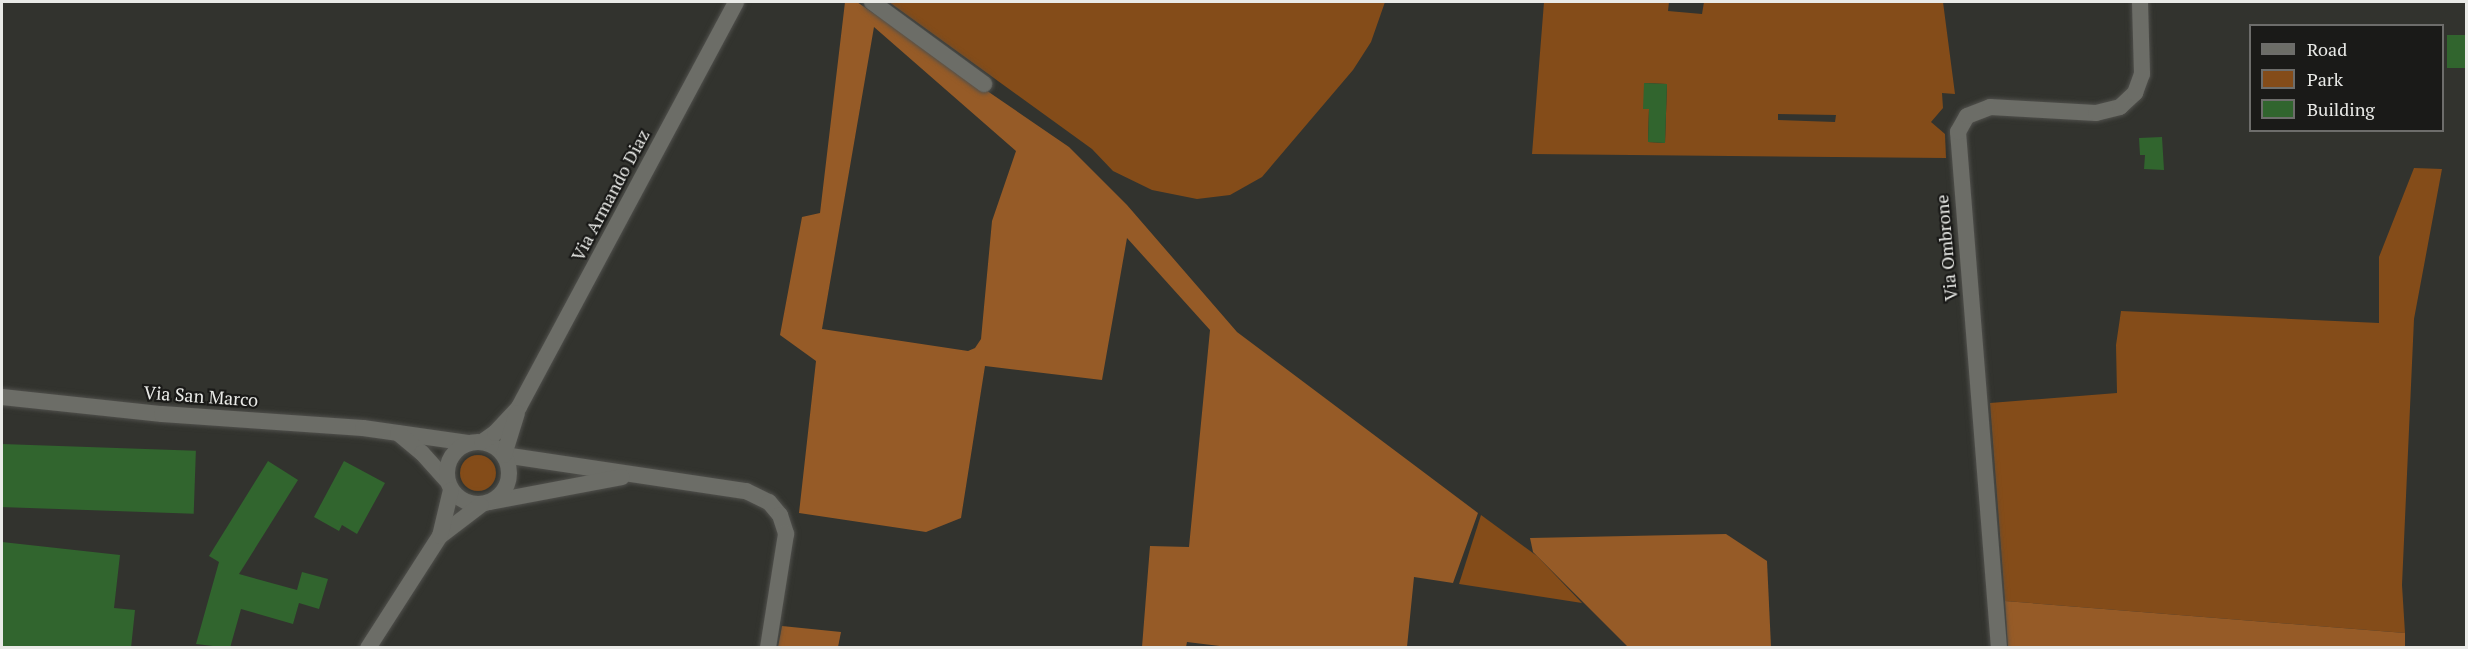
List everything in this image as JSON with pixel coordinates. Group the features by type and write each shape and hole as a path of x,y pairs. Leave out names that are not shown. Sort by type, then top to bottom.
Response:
{"street":[{"name":"Via Armando Diaz","path":"368,648 440,536 486,503 507,484 509,467 504,455 519,407 736,2"},
{"path":"872,2 984,84"},
{"name":"Via Ombrone","path":"1999,648 1956,140 1967,116 1990,107 2096,113 2120,107 2135,93 2142,74 2140,2"},
{"name":"Via San Marco","path":"2,397 397,433 475,443"},
{"name":"Via Armando Diaz","path":"440,536 449,486 448,463 475,443 495,433 519,407"},
{"path":"397,433 422,453 464,502 486,503 632,476"},
{"path":"475,443 504,455 591,466 632,476 746,491 764,498 776,510 785,528 786,542 768,648"}],"green space":[{"path":"889,2 1385,2 1371,42 1353,70 1262,177 1230,195 1197,199 1152,190 1113,171 1092,149"},
{"path":"1544,2 1669,2 1668,11 1702,14 1704,2 1943,2 1955,94 1942,93 1943,108 1931,122 1945,134 1946,158 1532,154","holes":["1644,83 1667,84 1665,143 1648,142 1649,109","1778,114 1836,115 1835,122 1778,120"]},
{"path":"2414,168 2442,169 2414,319 2402,585 2405,633 2005,601 1990,403 2117,393 2116,345 2121,311 2379,323 2379,257"},
{"path":"478,455 491,460 496,473 491,486 478,491 465,486 460,473 465,460"},
{"path":"1481,515 1537,556 1582,603 1459,584"}],"shaded area":[{"path":"845,2 857,2 1069,147 1127,205 1237,332 1478,513 1453,583 1414,577 1407,647 1236,648 1187,642 1186,647 1142,647 1150,546 1189,547 1210,330 1127,238 1102,380 985,366 961,518 926,532 799,513 816,361 780,335 802,217 820,213","holes":["874,27 1016,151 992,221 981,339 975,348 968,351 822,329"]},
{"path":"1726,534 1767,561 1771,647 1628,647 1533,552 1530,538"},
{"path":"2005,601 2405,633 2405,647 2008,647"},
{"path":"782,626 841,632 838,647 778,647"}],"building":[{"path":"2447,35 2466,35 2466,68 2447,68"},
{"path":"1644,83 1667,84 1665,143 1648,142 1649,109 1643,109"},
{"path":"2162,137 2164,170 2144,169 2145,155 2140,155 2139,138"},
{"path":"2,444 196,451 194,514 2,507"},
{"path":"268,461 298,480 239,574 297,590 302,572 328,579 319,609 299,603 293,624 241,609 230,648 196,644 219,562 209,556"},
{"path":"344,461 385,483 357,534 342,525 339,531 314,517"},
{"path":"2,542 120,555 114,608 135,610 131,648 2,648"}]}
